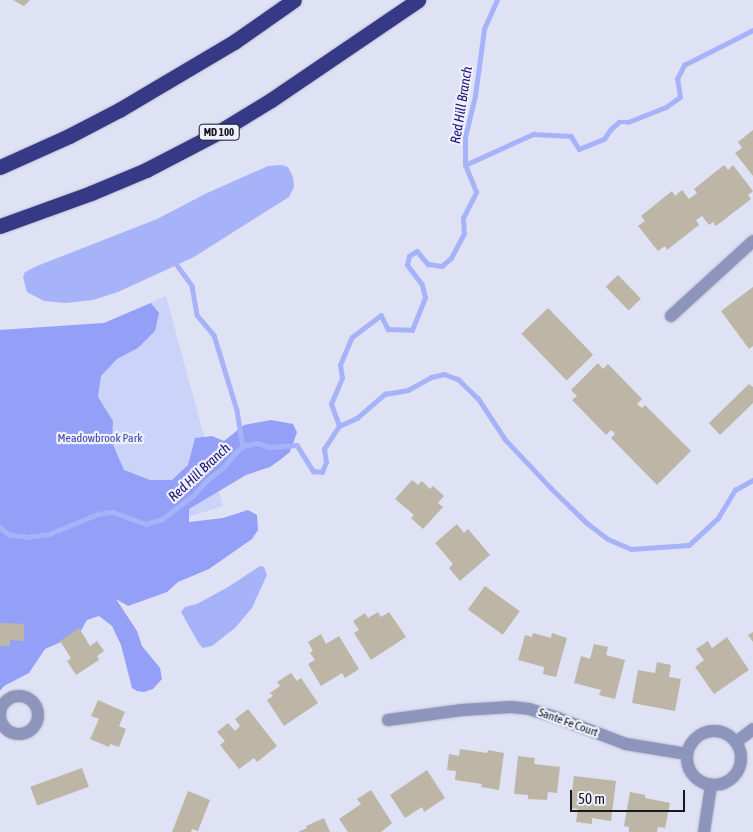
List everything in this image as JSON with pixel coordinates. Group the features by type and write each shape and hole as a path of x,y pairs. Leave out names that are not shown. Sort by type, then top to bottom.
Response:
{"highway":[{"path":"0,167 68,136 143,96 234,42 294,0"},
{"name":"MD 100","path":"0,226 91,193 146,170 217,133 271,100 418,0"}],"street":[{"path":"671,316 753,241"},
{"name":"Sante Fe Court","path":"388,720 462,710 511,707 529,709 626,744 687,754"},
{"path":"736,742 753,729"},
{"path":"712,730 722,731 736,742 740,751 738,771 723,784 711,785 696,778 690,771 687,754 696,738 712,730"},
{"path":"704,832 711,785"}],"green space":[{"name":"Meadowbrook Park","path":"166,296 223,506 76,552 0,330 104,323"},
{"path":"151,303 159,313 155,331 138,348 117,359 101,376 98,397 113,421 112,442 124,470 150,480 172,480 188,465 195,438 212,436 224,441 244,425 271,420 293,424 297,432 290,452 270,467 246,475 189,509 189,522 223,518 248,510 257,515 258,530 252,539 209,569 178,582 167,592 128,606 116,599 137,631 142,646 160,668 162,679 153,689 144,692 132,688 121,645 112,626 99,616 87,620 79,634 45,649 29,673 4,686 0,691 0,330 104,323"}],"shaded area":[{"path":"282,165 288,167 293,177 294,187 289,197 194,257 118,292 93,300 65,303 44,301 27,292 23,277 25,272 37,266 157,219 207,193 268,166"},
{"path":"260,566 264,567 267,575 252,608 235,628 212,646 203,648 181,612 185,607 197,604"}],"building":[{"path":"13,0 30,0 24,6"},
{"path":"753,130 753,176 735,153 742,148 738,142"},
{"path":"724,165 728,170 733,165 753,191 748,195 751,199 716,226 713,222 709,225 702,216 696,220 699,225 667,250 665,246 658,251 638,226 645,221 641,216 672,191 675,196 682,190 689,199 697,193 694,189"},
{"path":"618,275 641,299 629,311 606,287"},
{"path":"753,287 753,346 749,349 721,311"},
{"path":"548,308 593,355 567,380 521,334"},
{"path":"598,363 603,369 608,364 642,399 637,404 642,408 645,405 691,451 657,485 611,438 615,434 611,430 606,435 572,400 577,396 571,390"},
{"path":"749,384 753,387 753,403 720,435 709,423"},
{"path":"412,480 418,485 422,481 430,489 433,486 444,496 438,503 443,507 423,529 411,518 414,515 395,499"},
{"path":"457,524 464,533 468,529 490,555 460,581 449,568 453,564 435,543"},
{"path":"485,586 520,611 503,635 468,609"},
{"path":"378,612 381,617 389,612 406,637 371,660 354,633 359,630 353,621 365,613 368,618"},
{"path":"0,623 24,624 24,641 10,640 10,646 0,646"},
{"path":"79,628 90,646 97,641 104,651 97,656 99,660 76,675 67,661 71,658 60,641"},
{"path":"753,632 753,642 748,635"},
{"path":"533,633 551,638 552,633 567,638 556,677 543,674 544,667 518,660 525,635 532,637"},
{"path":"321,634 326,644 339,636 359,669 345,678 342,673 321,686 308,664 315,660 310,653 313,651 308,642"},
{"path":"727,637 749,670 714,694 695,667 704,660 696,649 708,641 712,648"},
{"path":"594,644 608,647 606,655 625,660 615,699 599,695 601,690 574,683 581,656 590,659"},
{"path":"657,662 671,665 669,677 681,679 675,711 632,703 638,670 655,673"},
{"path":"291,673 297,681 301,678 318,703 284,726 267,700 273,696 270,693 280,686 277,682"},
{"path":"98,700 125,712 119,726 126,729 119,747 110,744 109,747 90,739 99,719 91,716"},
{"path":"248,709 277,746 257,762 254,758 239,769 220,745 225,741 217,732 228,723 235,731 240,726 235,719"},
{"path":"460,749 487,753 488,750 504,753 499,790 481,787 482,784 455,780 456,771 447,770 449,754 459,756"},
{"path":"518,756 535,758 534,764 560,767 557,793 548,792 547,800 528,799 528,795 514,794"},
{"path":"82,768 89,787 37,806 30,787"},
{"path":"427,770 445,798 424,812 422,807 405,818 390,795"},
{"path":"574,776 616,781 611,821 592,818 592,824 576,822 578,809 570,808"},
{"path":"371,790 392,823 381,832 348,832 339,819 361,804 357,799"},
{"path":"188,791 210,800 198,831 192,829 191,832 172,832"},
{"path":"630,792 645,795 645,798 670,803 665,828 658,827 657,832 629,832 629,827 624,826"},
{"path":"324,818 330,832 298,832 307,828 306,826"}],"waterway":[{"name":"Red Hill Branch","path":"0,527 8,534 27,537 49,534 98,514 113,512 146,524 162,519 193,496 243,446 257,443 269,447 297,445 313,471 322,472 326,462 324,449 339,426 331,404 342,378 340,365 352,337 381,315 388,329 412,330 425,298 422,285 407,265 409,256 417,251 428,264 442,266 451,258 464,234 463,218 476,192 465,165 465,137 475,96 484,29 497,0"},
{"path":"465,165 533,134 571,136 579,149 604,139 619,122 628,122 666,107 680,97 677,79 684,65 753,30"},
{"path":"177,265 192,286 197,315 214,335 237,410 243,446"},
{"path":"339,426 357,418 385,394 408,390 431,377 444,374 458,379 478,398 505,439 551,488 587,523 608,539 631,549 689,545 718,518 735,490 753,480"}]}
